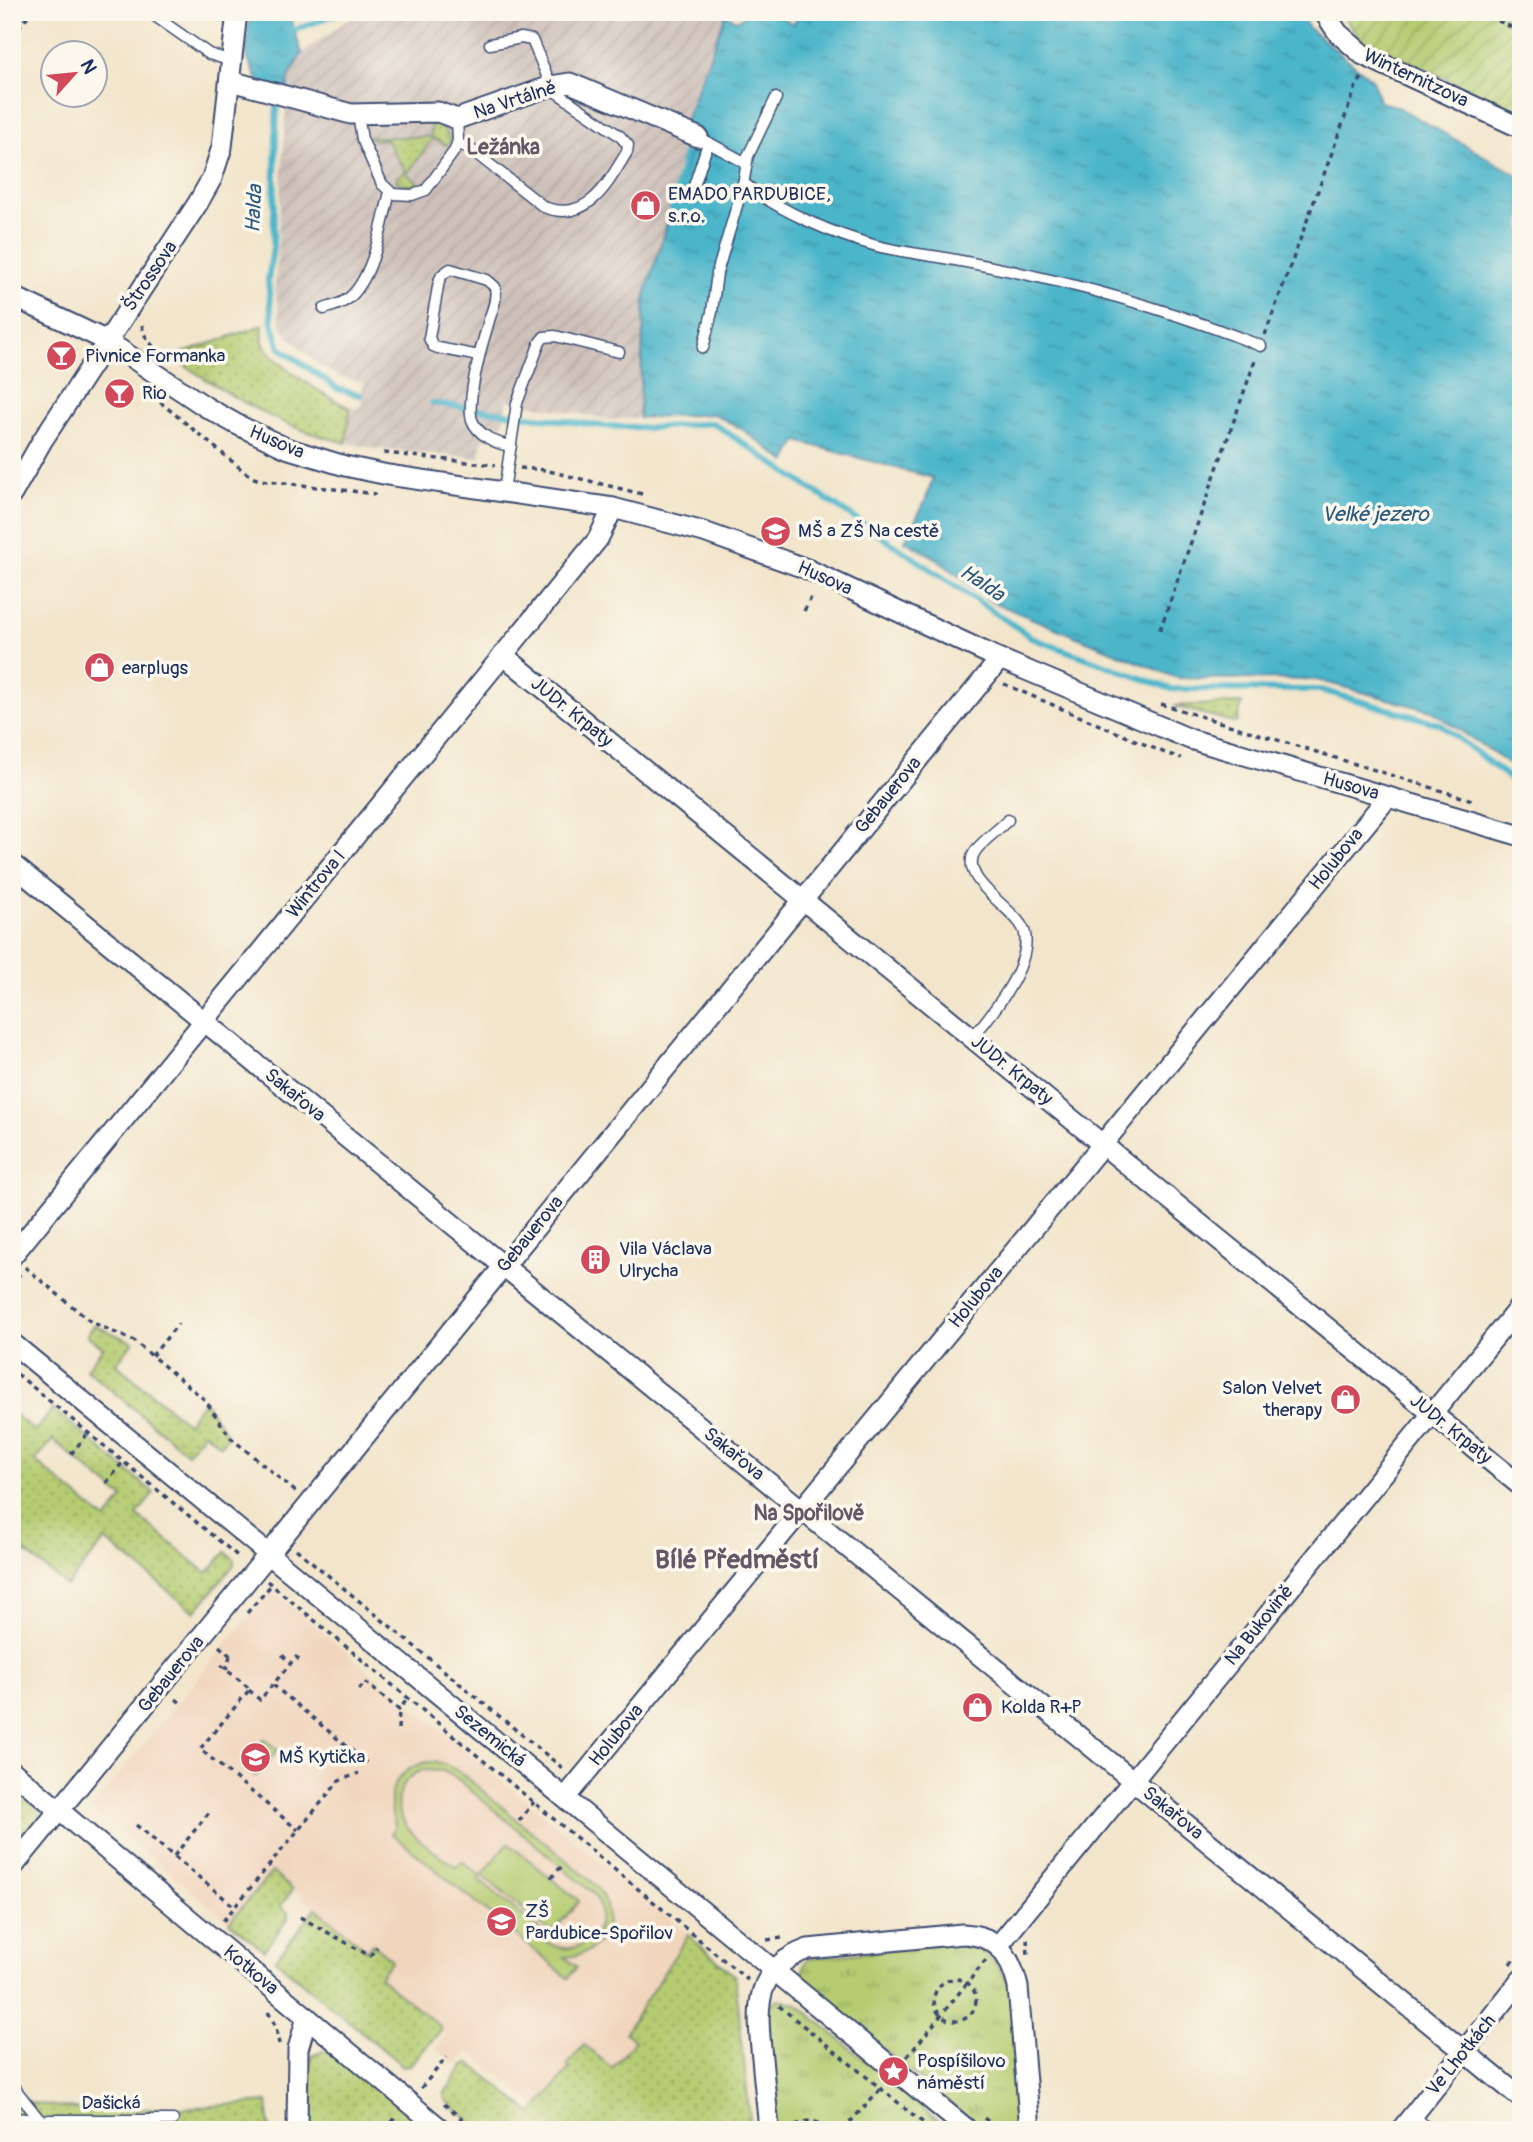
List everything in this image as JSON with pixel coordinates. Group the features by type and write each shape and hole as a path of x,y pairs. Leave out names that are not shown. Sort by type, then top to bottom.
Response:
{"street":[{"name":"Winternitzova","path":"1324,12 1338,33 1363,55 1521,128"},
{"name":"Štrossova","path":"12,494 42,441 198,204 212,178 222,147 237,14"},
{"name":"Na Vrtálně","path":"232,71 263,90 358,115 438,112 457,119 551,86 577,84 696,136"},
{"name":"Husova","path":"12,296 107,341 206,407 286,448 345,466 388,475 613,508 704,532 789,562 1000,659 1190,739 1521,835"},
{"name":"Wintrova I","path":"19,1262 204,1021 598,539 613,508"},
{"name":"JUDr. Krpaty","path":"503,655 1521,1486"},
{"name":"Gebauerova","path":"12,1868 1000,659"},
{"name":"Holubova","path":"565,1798 1388,797"},
{"name":"Sakařova","path":"12,864 1521,2098"},
{"name":"Na Bukovině","path":"998,1946 1521,1305"},
{"name":"Sezemická","path":"12,1343 968,2130"},
{"name":"Kotkova","path":"12,1771 442,2130"},
{"path":"769,2130 758,2016 762,1992 775,1970 789,1958 808,1949 962,1934 984,1937 998,1946 1010,1961 1018,1987 1030,2130"},
{"name":"Ve Lhotkách","path":"1407,2122 1521,1980"},
{"path":"297,2130 298,2049 307,2017"}],"lane":[{"path":"149,12 232,71"},
{"path":"458,144 469,148 544,208 551,210 570,210 587,205 601,192 627,152 628,145 620,136 562,98 551,86 532,40 521,38 490,44"},
{"path":"703,348 712,312 716,273 743,183 746,163 776,98"},
{"path":"358,115 362,139 380,180 390,192 412,195 423,193 458,144 457,119"},
{"path":"694,186 696,136"},
{"name":"Na Vrtálně","path":"696,136 746,163"},
{"path":"743,183 762,198 854,240 977,264 1108,294 1261,346"},
{"path":"324,309 344,302 358,288 372,256 390,192"},
{"path":"479,356 438,348 433,346 429,338 439,281 450,269 488,281 495,287 495,300 479,356 471,417 487,437 511,446"},
{"path":"505,491 517,402 537,348 544,337 555,336 619,352"},
{"path":"972,1038 1010,989 1025,945 1026,934 1022,926 980,883 973,864 976,851 1008,821"},
{"path":"12,2085 46,2123"},
{"name":"Dašická","path":"12,2118 46,2123 173,2120"},
{"path":"1407,2122 1430,2130"}],"path":[{"path":"12,36 31,12"},
{"path":"1480,12 1521,32"},
{"path":"142,318 144,334 157,351"},
{"path":"160,402 251,477 383,495"},
{"path":"375,452 545,470 657,499"},
{"path":"804,611 813,594"},
{"path":"986,675 1165,753 1191,760"},
{"path":"1160,704 1480,802"},
{"path":"19,1262 91,1322 134,1341 205,1400 231,1438 298,1493"},
{"path":"152,1356 178,1324"},
{"path":"12,1370 243,1560"},
{"path":"71,1454 89,1433"},
{"path":"106,1483 123,1462"},
{"path":"298,1550 564,1770"},
{"path":"271,1585 932,2130"},
{"path":"219,1646 232,1657 226,1670"},
{"path":"282,1655 291,1663"},
{"path":"220,1665 260,1700 296,1657 301,1661"},
{"path":"359,1690 365,1682 398,1710"},
{"path":"273,1685 368,1763"},
{"path":"248,1690 200,1749 298,1830"},
{"path":"398,1729 398,1710 408,1698"},
{"path":"176,1699 183,1704"},
{"path":"223,1921 339,1781 359,1773"},
{"path":"519,1821 534,1802"},
{"path":"174,1856 211,1810"},
{"path":"136,1825 235,1906"},
{"path":"551,1878 562,1866"},
{"path":"300,1917 370,1956 377,1947"},
{"path":"767,1940 794,1937"},
{"path":"1027,1939 1030,1966"},
{"path":"844,2130 998,1946"},
{"path":"952,1979 967,1983 975,1999 972,2010 961,2019 947,2019 941,2015 934,2001 939,1987 952,1979"},
{"path":"783,2130 812,2120 820,2122 828,2130"}],"shaded area":[{"path":"367,12 726,12 685,124 697,129 645,295 639,418 610,420 507,400 503,423 482,441 480,458 377,449 346,443 350,408 361,406 363,383 337,376 316,363 286,334 280,322 275,288 290,75 302,53 353,16"},
{"name":"ZŠ Pardubice-Spořilov","path":"271,1590 688,1935 626,2032 635,2040 612,2068 584,2045 567,2065 570,2068 538,2107 476,2056 468,2052 457,2066 435,2048 446,2034 379,1976 391,1960 373,1944 367,1951 272,1872 229,1922 91,1808"}],"green space":[{"path":"12,12 29,12 12,33"},
{"path":"1340,12 1521,12 1521,114 1361,39"},
{"path":"432,122 437,122 449,136 450,142 446,145 433,138 407,174 420,184 415,188 397,182 397,177 406,171 385,138 376,141 369,137 430,137"},
{"path":"263,325 263,342 277,360 315,388 350,408 346,443 306,431 266,414 172,357"},
{"path":"1242,703 1237,723 1174,706"},
{"path":"94,1325 133,1342 116,1364 187,1423 204,1401 228,1436 221,1445 204,1432 187,1453 86,1369 103,1348 87,1335"},
{"path":"53,1409 154,1493 137,1515 207,1573 226,1552 234,1559 234,1565 195,1612 105,1540 67,1586 12,1541 12,1412 35,1431","holes":["53,1440 123,1498 106,1520 35,1461"]},
{"path":"264,1739 278,1750 256,1776 243,1765"},
{"path":"427,1762 437,1763 461,1773 600,1891 608,1916 606,1929 601,1940 592,1948 580,1955 564,1957 577,1967 568,1978 391,1833 396,1827 391,1805 394,1786 406,1771","holes":["423,1770 443,1771 455,1777 592,1892 599,1905 600,1918 590,1939 569,1948 556,1946 543,1939 546,1935 478,1879 480,1875 462,1861 456,1867 407,1827 398,1805 403,1785"]},
{"path":"12,1787 39,1809 41,1816 12,1858"},
{"path":"508,1843 579,1901 552,1933 482,1875"},
{"path":"272,1872 293,1890 280,1906 288,1913 288,1919 264,1950 229,1922"},
{"path":"316,1908 367,1950 373,1944 392,1960 379,1977 441,2027 410,2065 403,2066 275,1960"},
{"path":"688,1935 735,1976 751,2130 481,2130 445,2100 444,2094 465,2064 471,2064 532,2114 570,2068 567,2065 584,2045 612,2068 635,2041 625,2033"},
{"path":"957,1942 975,1948 990,1958 1002,1971 1010,1988 1024,2130 981,2130 808,1987 803,1976 803,1966 807,1959"},
{"path":"776,2001 797,2004 949,2130 775,2130 767,2008"},
{"path":"326,2050 339,2055 429,2130 306,2130 305,2071 312,2055"},
{"path":"12,2100 82,2110 186,2108 267,2102 270,2130 12,2130"}],"water":[{"path":"288,12 302,53 290,75 287,89 260,84 246,55 250,19"},
{"name":"Velké jezero","path":"749,12 768,12 794,24 799,12 1297,12 1310,29 1373,80 1379,102 1396,106 1521,177 1521,772 1432,711 1317,680 1177,678 992,602 934,557 905,541 926,499 933,478 797,441 786,462 742,429 714,414 639,418 645,295 697,129 684,124 726,14 737,21"}],"waterway":[{"name":"Halda","path":"216,12 237,26 256,33"},
{"path":"287,33 341,12"},
{"name":"Halda","path":"277,96 273,247 268,281 272,322 280,348 338,389 360,395"},
{"path":"671,214 689,136"},
{"name":"Halda","path":"432,403 603,426 650,428 713,423 1034,639 1171,689 1321,690 1440,724 1509,778 1521,784"}],"place":[{"name":"EMADO PARDUBICE, s.r.o.","path":"645,205"},
{"name":"Pivnice Formanka","path":"62,356"},
{"name":"Rio","path":"119,393"},
{"name":"MŠ a ZŠ Na cestě","path":"775,531"},
{"name":"earplugs","path":"99,668"},
{"name":"Vila Václava Ulrycha","path":"596,1260"},
{"name":"Salon Velvet therapy","path":"1345,1399"},
{"name":"Kolda R+P","path":"978,1707"},
{"name":"MŠ Kytička","path":"256,1757"},
{"name":"ZŠ Pardubice-Spořilov","path":"502,1922"},
{"name":"Pospíšilovo náměstí","path":"894,2072"}],"district":[{"name":"Ležánka","path":"503,147"},
{"name":"Na Spořilově","path":"809,1513"},
{"name":"Bílé Předměstí","path":"737,1560"}]}
